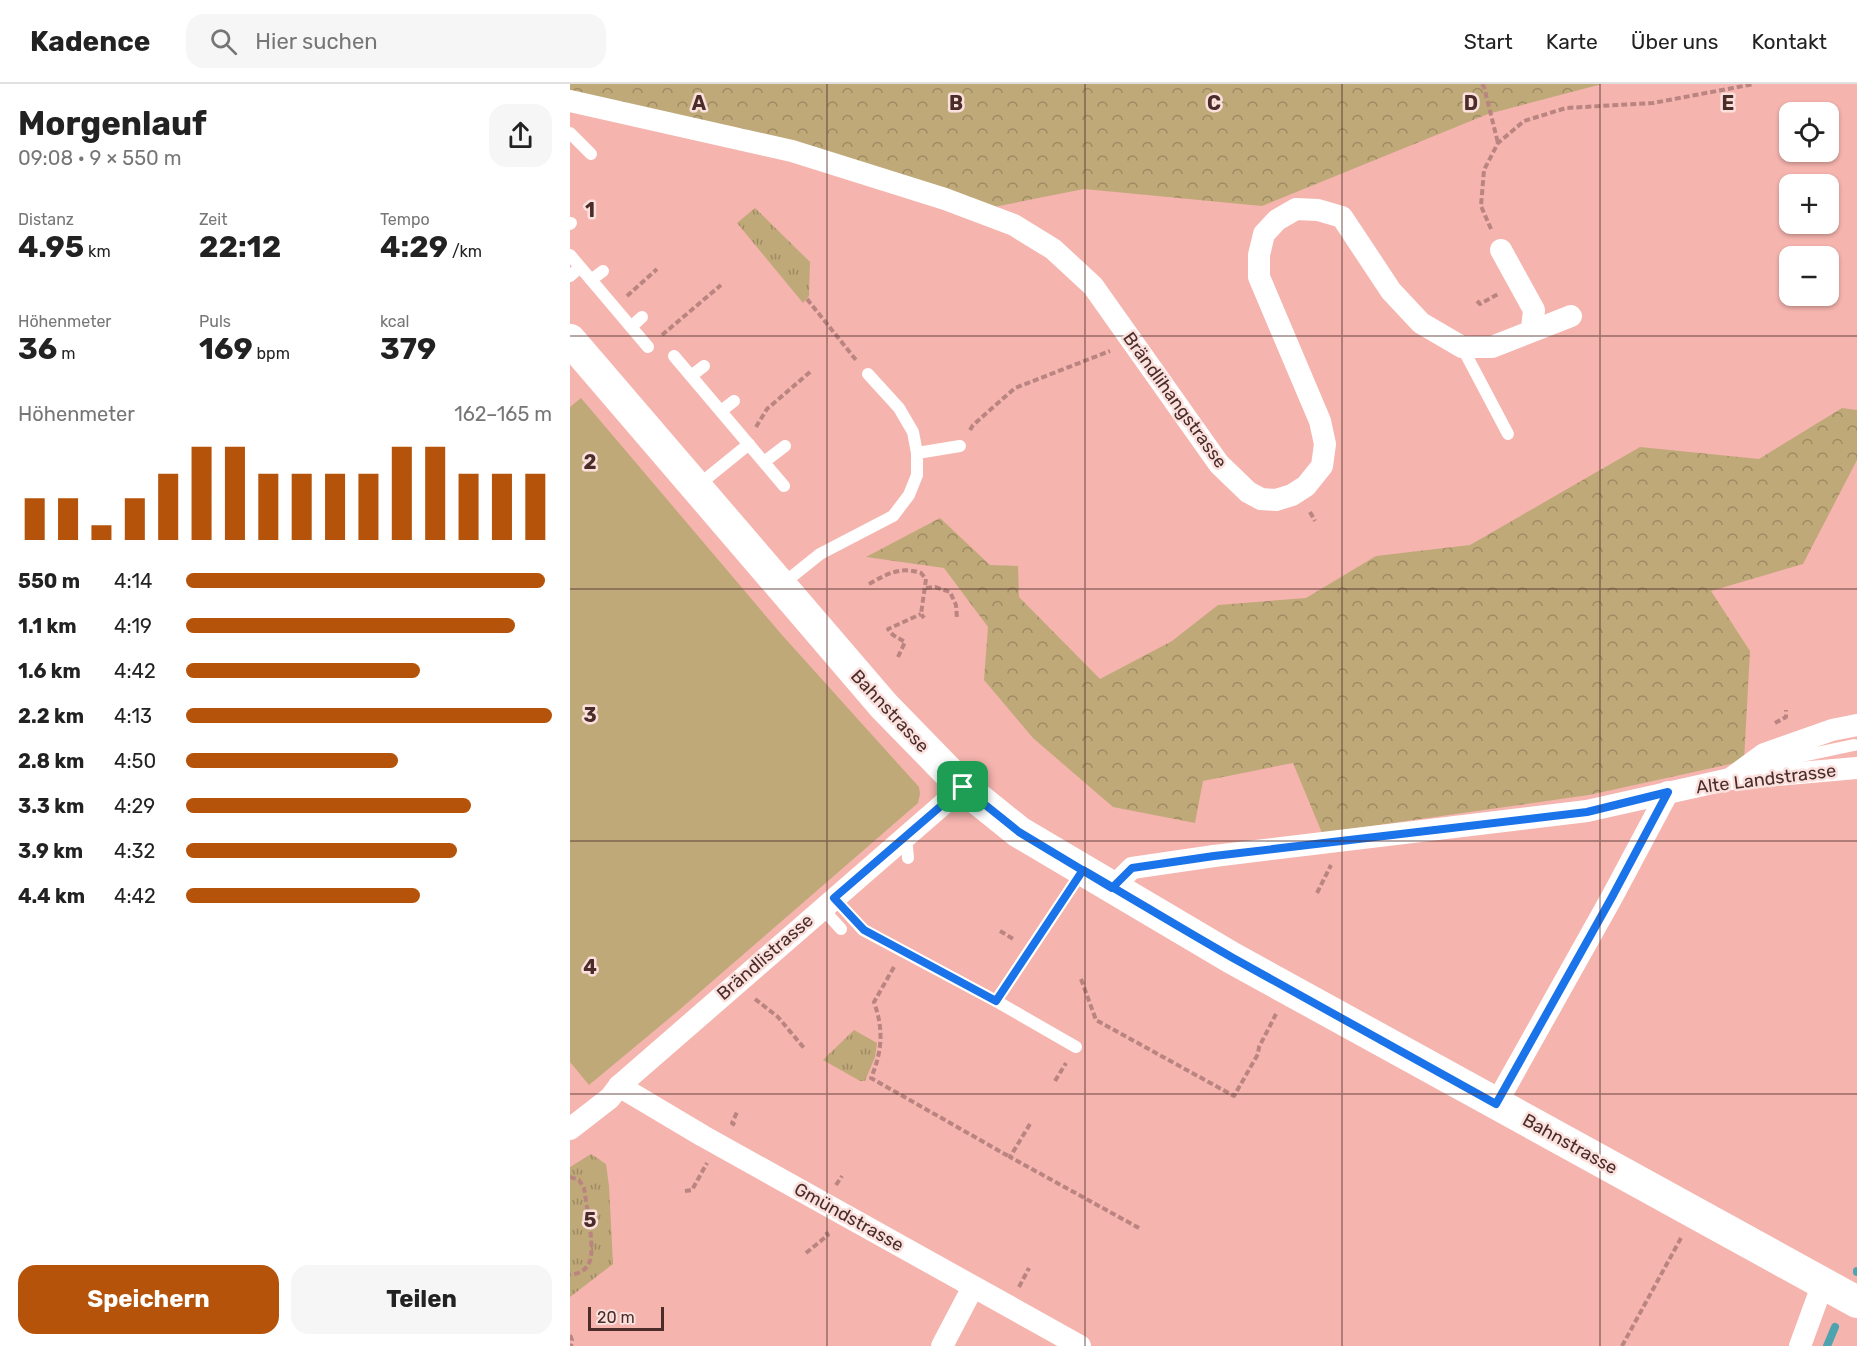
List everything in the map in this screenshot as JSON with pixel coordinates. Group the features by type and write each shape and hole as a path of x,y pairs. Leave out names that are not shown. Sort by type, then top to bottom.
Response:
{"main road":[{"name":"Bahnstrasse","path":"570,340 884,706 963,787 1019,832 1232,958 1857,1302"}],"street":[{"name":"Brändlihangstrasse","path":"570,101 792,151 953,201 1014,225 1053,249 1093,286 1219,464 1237,483 1261,499 1276,500 1292,495 1306,486 1322,466 1325,444 1320,421 1310,395 1259,278 1259,255 1264,234 1277,220 1296,209 1318,210 1342,218 1391,291 1421,323 1462,347"},
{"path":"1501,250 1534,310 1533,329"},
{"path":"1462,347 1492,347 1570,316"},
{"path":"1730,779 1764,754 1832,730 1855,735"},
{"name":"Alte Landstrasse","path":"1112,888 1132,868 1214,856 1587,812 1730,779 1857,768"},
{"name":"Brändlistrasse","path":"570,1129 610,1098 619,1086 828,903 907,847 963,787"},
{"path":"1496,1104 1668,792"},
{"name":"Gmündstrasse","path":"619,1086 703,1137 1080,1346"},
{"path":"1800,1346 1823,1283"},
{"path":"942,1346 973,1287"}],"lane":[{"path":"570,133 591,154"},
{"path":"570,255 648,347"},
{"path":"570,276 580,267"},
{"path":"591,280 603,271"},
{"path":"631,327 642,317"},
{"path":"1462,347 1508,434"},
{"path":"674,356 783,486"},
{"path":"691,376 704,366"},
{"path":"779,586 820,554 893,516 909,495 917,475 917,453 913,432 904,416 868,374"},
{"path":"721,411 734,401"},
{"path":"696,487 749,444"},
{"path":"764,462 785,446"},
{"path":"917,453 960,446"},
{"path":"996,1001 1083,870"},
{"path":"828,903 841,929"},
{"path":"828,903 864,930 1076,1047"}],"path":[{"path":"1482,84 1498,143"},
{"path":"1501,250 1481,206 1484,170 1498,143 1524,121 1566,108 1653,103 1754,84"},
{"path":"626,297 657,269"},
{"path":"674,325 691,308 721,285"},
{"path":"807,299 868,374"},
{"path":"960,446 973,425 1015,388 1116,348"},
{"path":"767,409 784,391 810,372"},
{"path":"869,584 888,573 900,570 921,573 926,579 922,616 888,629 892,635 905,642 898,657"},
{"path":"926,588 936,587 950,592 956,605 957,619"},
{"path":"1786,710 1786,717"},
{"path":"902,952 874,1002 881,1024 882,1041 879,1059 871,1078 1139,1228"},
{"path":"1081,979 1096,1020 1234,1096 1258,1054 1258,1047 1281,1006"},
{"path":"751,994 778,1017 804,1048"},
{"path":"1253,1051 1258,1054"},
{"path":"738,1110 732,1123 741,1128"},
{"path":"1010,1157 1030,1124"},
{"path":"837,1184 842,1176"},
{"path":"570,1177 579,1180 584,1188 591,1249 589,1264 581,1272 570,1275"},
{"path":"685,1191 692,1190"},
{"path":"806,1253 828,1235 823,1228"},
{"path":"1622,1346 1686,1229"},
{"path":"570,1335 571,1346"}],"green space":[{"path":"570,84 1602,84 1488,114 1262,206 1084,189 979,210 570,103"},
{"path":"755,208 810,262 809,296 803,303 737,223"},
{"path":"581,398 782,635 919,787 920,794 918,803 589,1085 570,1062 570,407"},
{"path":"1842,408 1857,410 1857,460 1803,564 1711,591 1750,651 1744,761 1589,795 1322,833 1293,763 1203,781 1195,823 1113,807 1033,738 984,680 988,627 944,568 866,557 940,518 990,565 1018,566 1019,597 1100,679 1172,641 1218,605 1306,598 1376,556 1470,545 1640,447 1759,459"},
{"path":"854,1030 877,1043 875,1057 865,1081 860,1081 823,1060"},
{"path":"591,1154 606,1164 613,1264 570,1297 570,1167"}],"waterway":[{"path":"1827,1346 1835,1327"}],"route":[{"path":"963,787 834,898 864,930 996,1001 1083,870 1096,878 1112,888 1142,906 1232,958 1496,1104 1668,792 1587,812 1214,856 1132,868 1112,888 1083,870 1019,832 963,787"}]}
